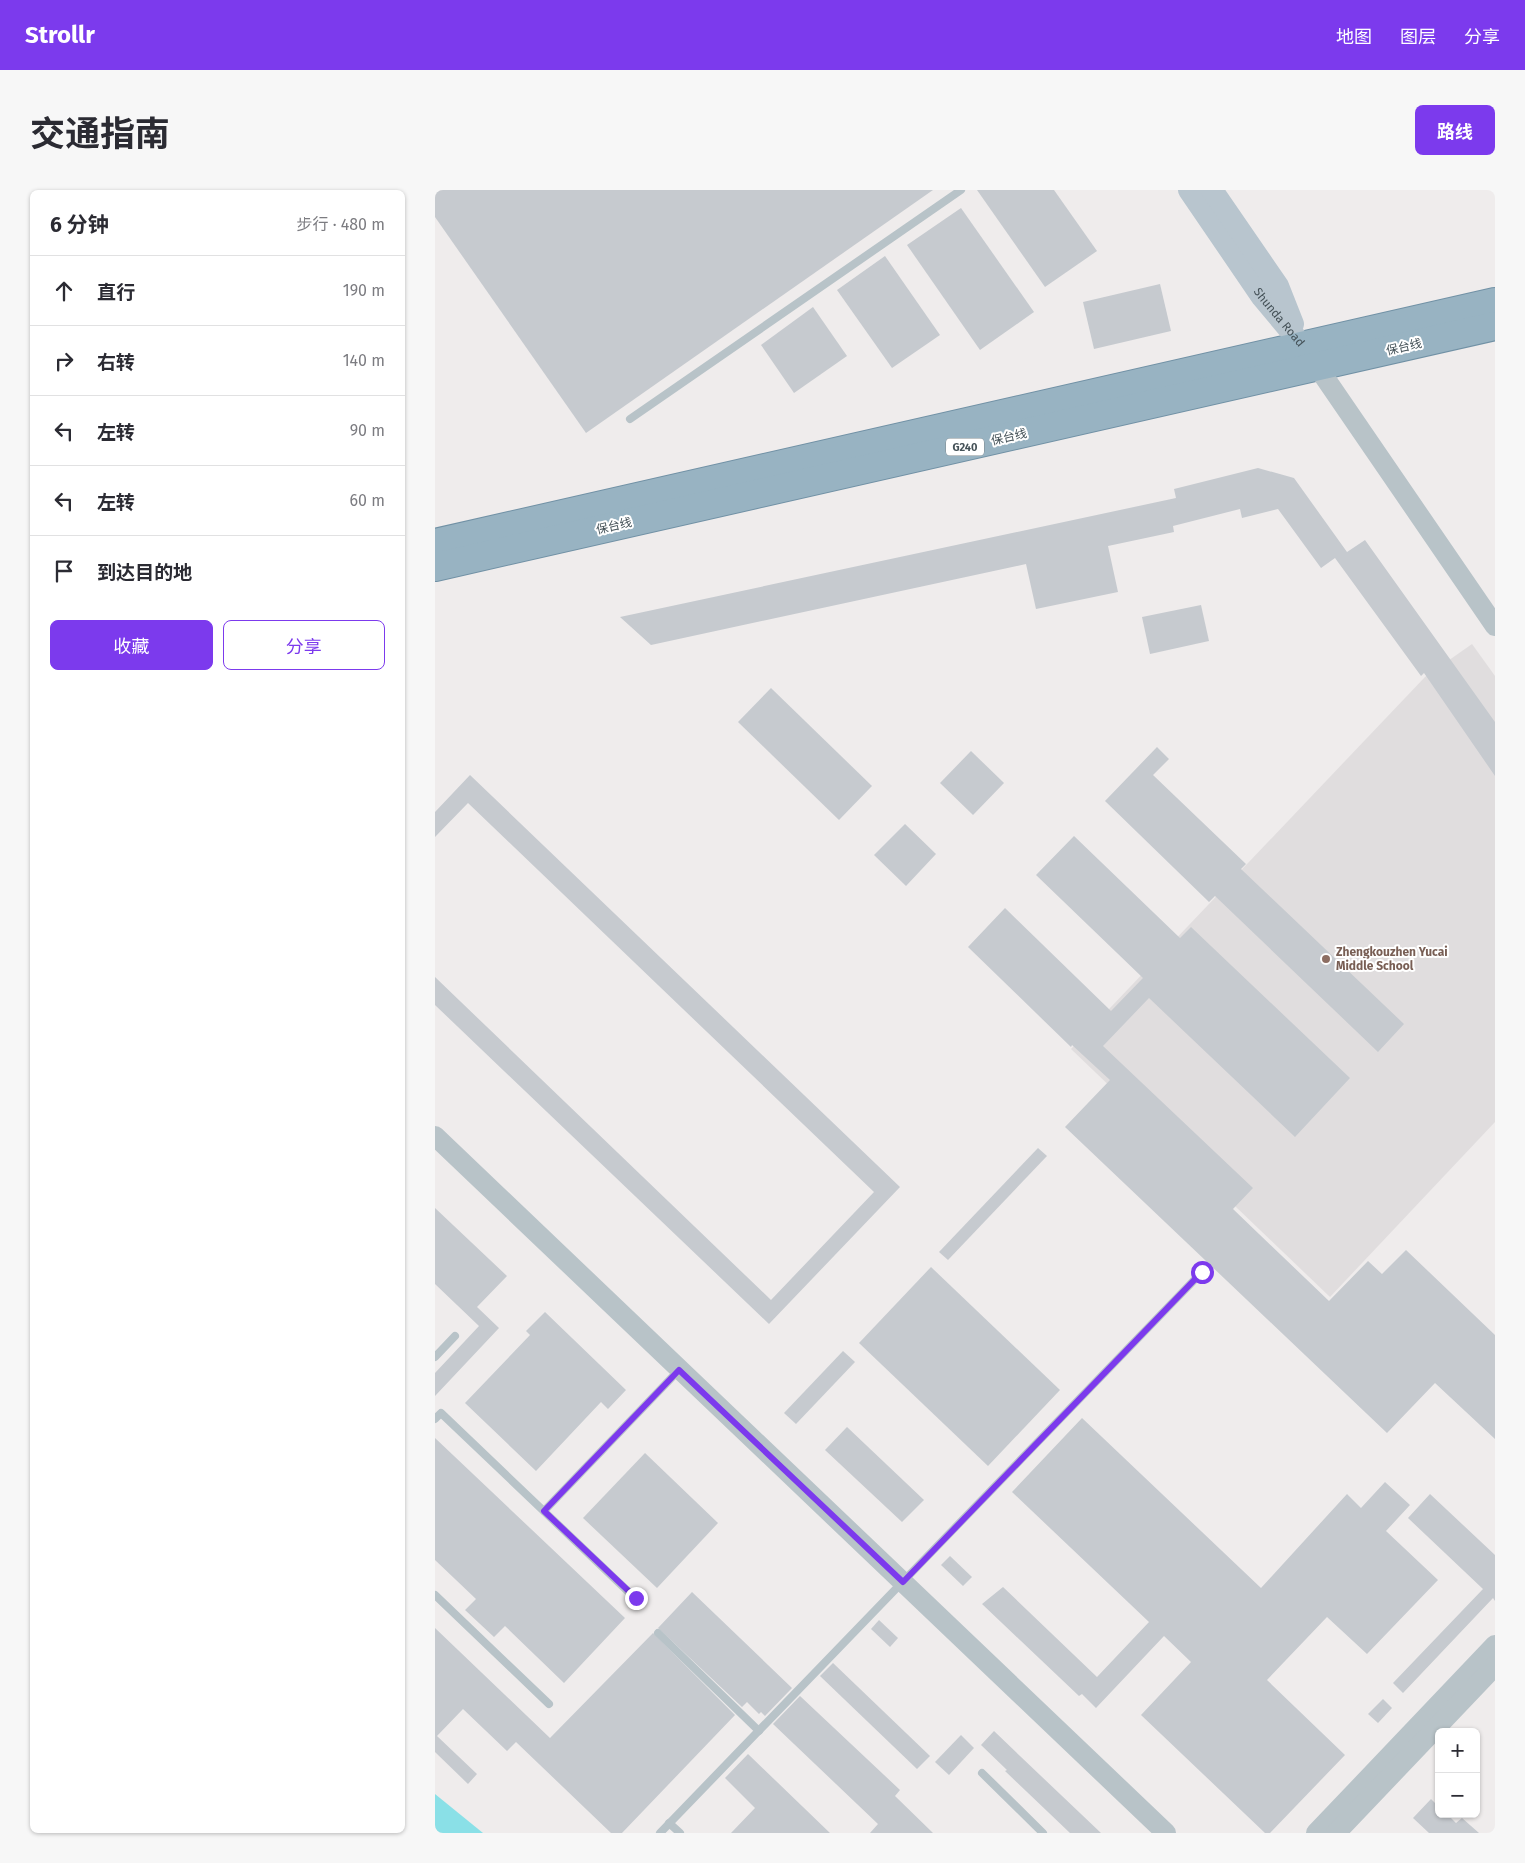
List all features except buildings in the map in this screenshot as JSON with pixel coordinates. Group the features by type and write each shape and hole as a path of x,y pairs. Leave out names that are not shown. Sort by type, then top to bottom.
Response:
{"highway":[{"name":"保台线","path":"435,567 1310,356 1495,302"},
{"name":"保台线","path":"435,543 1310,356 1495,326"}],"main road":[{"name":"Shunda Road","path":"1189,190 1262,297 1310,356"},
{"name":"Shunda Road","path":"1212,190 1277,286 1310,356"}],"street":[{"path":"1310,356 1495,626"},
{"path":"435,1136 1166,1833"},
{"path":"1315,1833 1495,1645"},
{"path":"1336,1833 1495,1666"}],"lane":[{"path":"630,419 961,190"},
{"path":"660,1833 1202,1272"},
{"path":"435,1357 455,1336"},
{"path":"544,1511 679,1370"},
{"path":"435,1419 441,1413 636,1598"},
{"path":"435,1595 549,1704"},
{"path":"658,1634 759,1731"},
{"path":"982,1773 1043,1833"},
{"path":"669,1823 680,1833"}],"shaded area":[{"name":"Zhengkouzhen Yucai Middle School","path":"1472,644 1495,676 1495,1122 1330,1297 1071,1049 1425,677"}],"water":[{"path":"435,1794 483,1833 435,1833"}],"place":[{"name":"Zhengkouzhen Yucai Middle School","path":"1326,959"}],"route":[{"path":"636,1598 544,1511 679,1370 903,1582 1202,1272"}]}
